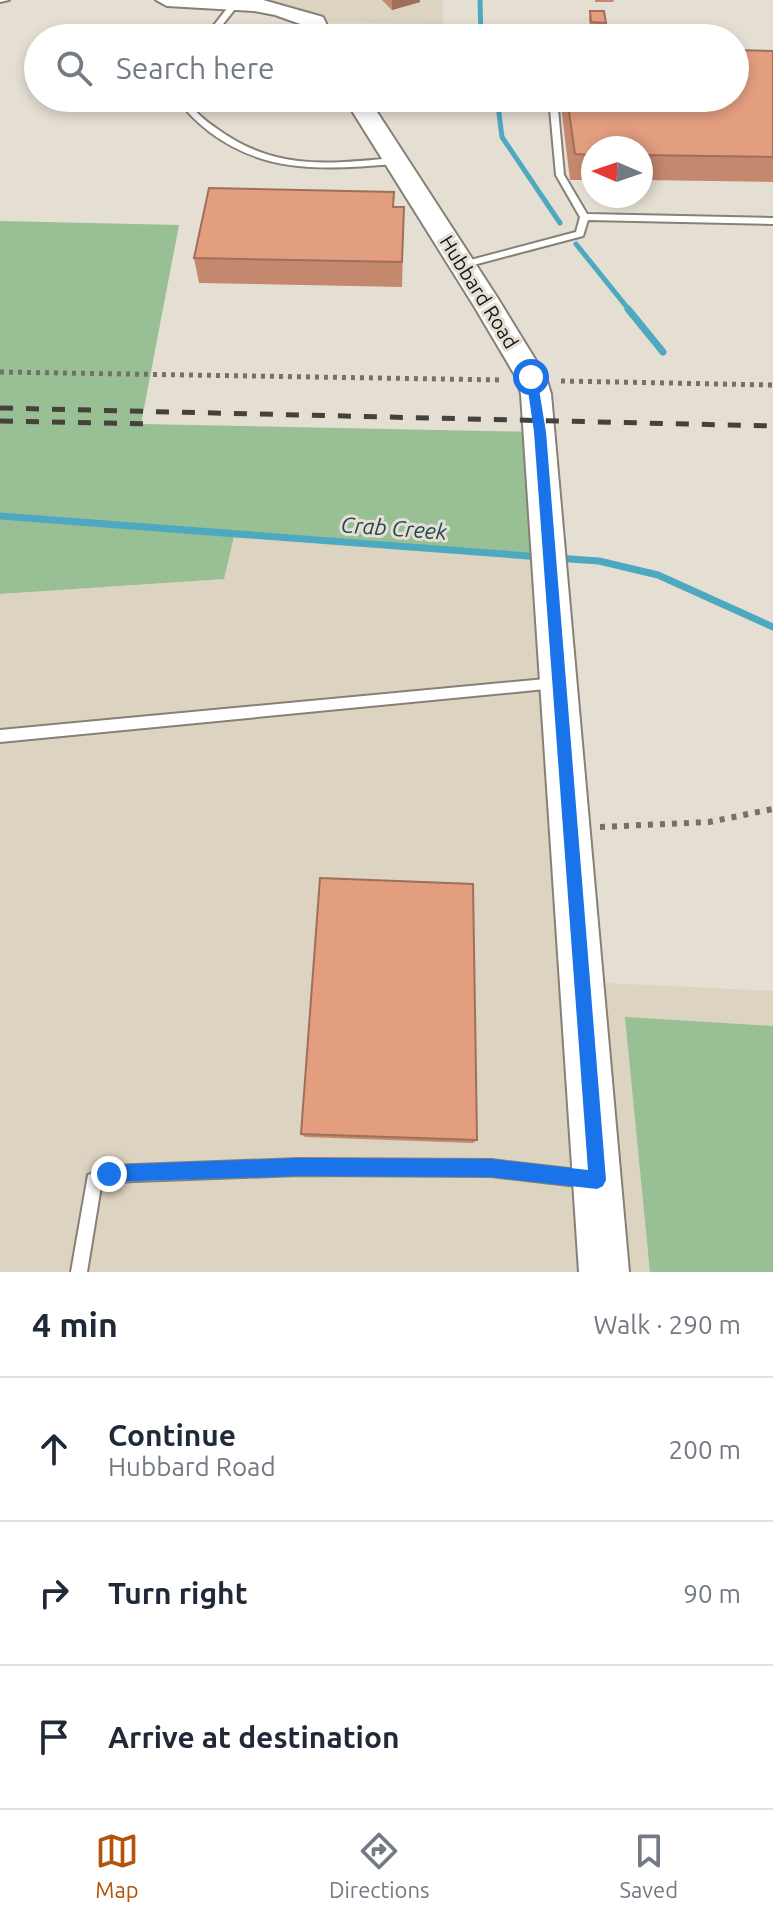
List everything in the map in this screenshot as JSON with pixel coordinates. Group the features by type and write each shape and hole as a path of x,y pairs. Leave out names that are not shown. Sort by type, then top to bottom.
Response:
{"street":[{"path":"167,0 279,9 307,24"},
{"path":"318,24 320,0"},
{"name":"Hubbard Road","path":"365,112 462,265 532,381 536,394 604,1272"}],"lane":[{"path":"219,24 235,4"},
{"path":"193,112 220,137 241,151 263,160 330,165 395,161"},
{"path":"462,265 580,234 584,217 560,175 554,112"},
{"path":"584,217 773,221"},
{"path":"0,736 559,683"},
{"path":"79,1272 94,1181 109,1174 299,1167 491,1168 597,1180"}],"path":[{"path":"0,372 773,385"},
{"path":"570,827 677,827 738,820 773,809"}],"shaded area":[{"path":"167,0 443,0 443,24 315,22 279,9"},
{"path":"231,532 550,557 583,982 773,991 773,1272 0,1272 0,594 224,579"}],"green space":[{"path":"0,221 179,225 141,424 540,432 550,557 235,532 224,579 0,594"},
{"path":"625,1017 773,1026 773,1272 650,1272"}],"building":[{"path":"590,11 604,11 606,23 591,22"},
{"path":"749,50 773,51 773,157 653,155 653,136 581,136 581,154 575,154 569,112 749,112"},
{"path":"209,188 394,192 393,207 404,207 402,262 194,258"},
{"path":"320,878 473,884 477,1140 301,1134"}],"waterway":[{"path":"480,0 481,24"},
{"path":"499,112 502,137 560,223"},
{"path":"576,244 630,311"},
{"path":"628,309 663,352"},
{"name":"Crab Creek","path":"0,516 542,557"},
{"name":"Crab Creek","path":"555,558 599,561 658,575 773,627"}],"railway":[{"path":"0,408 773,426"},
{"path":"0,421 156,424"}],"route":[{"path":"109,1174 299,1167 491,1168 597,1180 540,432 531,377"}]}
